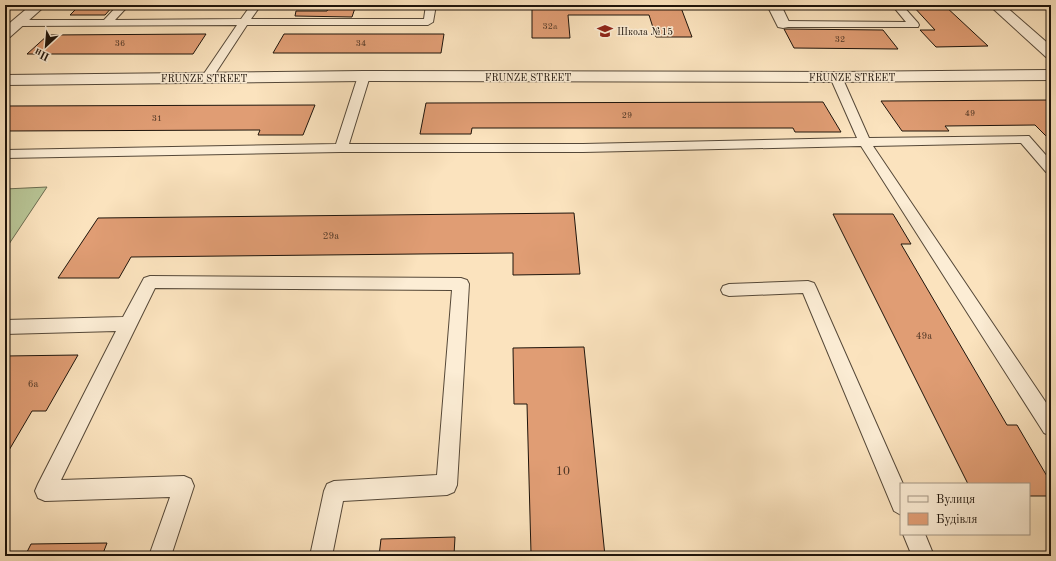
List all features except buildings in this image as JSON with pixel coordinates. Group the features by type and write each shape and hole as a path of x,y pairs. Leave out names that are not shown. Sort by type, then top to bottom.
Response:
{"street":[{"path":"5,34 38,5"},
{"path":"774,5 783,24"},
{"path":"996,5 1051,54"},
{"name":"FRUNZE STREET","path":"5,80 364,76 836,77 1051,75"}],"lane":[{"path":"106,23 124,5"},
{"path":"207,78 256,5"},
{"path":"18,23 428,22 431,5"},
{"path":"783,24 914,25 897,5"},
{"path":"341,148 364,76"},
{"path":"836,77 865,143 1051,427"},
{"path":"5,154 341,148 583,148 1024,139 1051,169"},
{"path":"160,556 184,486 45,491 150,282 461,284 447,485 334,491 321,556"},
{"path":"729,290 808,287 900,502"},
{"path":"5,327 128,324"},
{"path":"914,535 923,556"}],"green space":[{"path":"47,187 5,250 5,189"}],"place":[{"name":"Школа №15","path":"605,31"}]}
